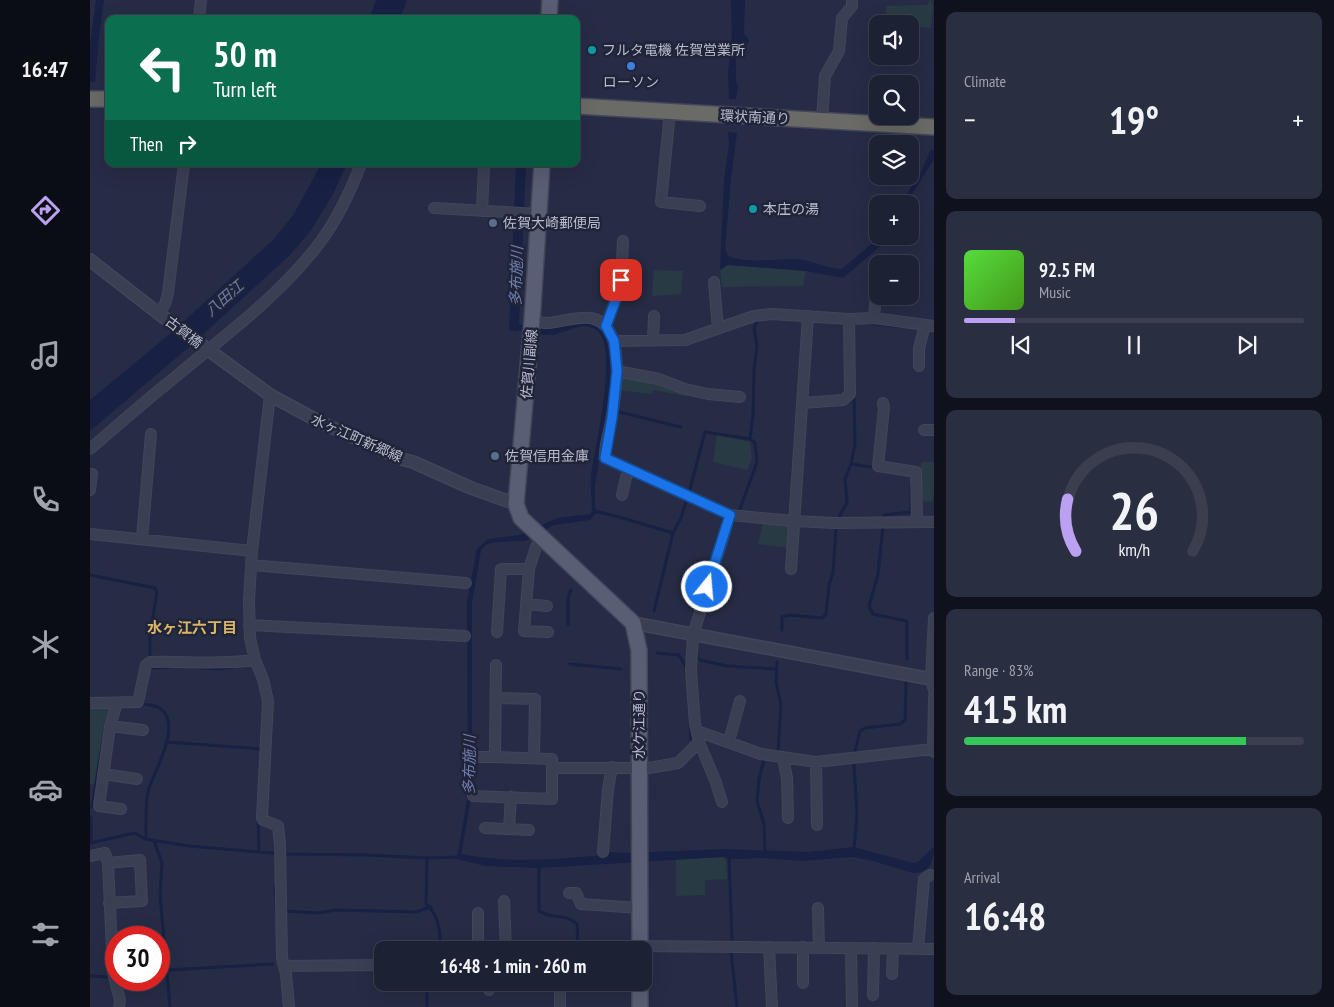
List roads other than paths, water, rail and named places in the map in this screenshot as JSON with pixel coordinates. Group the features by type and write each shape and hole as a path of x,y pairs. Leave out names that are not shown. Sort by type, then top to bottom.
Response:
{"highway":[{"path":"90,99 105,99"},
{"name":"環状南通り","path":"580,106 934,127"}],"main road":[{"path":"549,15 550,0"},
{"name":"佐賀川副線","path":"516,504 532,322 532,213 541,167"},
{"path":"516,504 524,520 633,623"},
{"name":"水ケ江通り","path":"633,623 639,650 640,941"},
{"path":"640,991 640,1007"}],"street":[{"path":"200,15 202,0"},
{"path":"822,120 825,76 839,51 842,18 852,6 852,0"},
{"path":"670,112 660,202 700,206"},
{"path":"90,260 158,313 165,304 168,293 184,167"},
{"path":"90,449 246,320 283,283 321,240 352,187 360,167"},
{"path":"482,211 484,167"},
{"path":"434,208 532,213"},
{"path":"606,326 621,280 623,241"},
{"path":"714,282 718,329"},
{"path":"874,318 875,305"},
{"name":"古賀橋","path":"158,313 209,351"},
{"path":"614,341 686,340 754,316 772,314 850,323 874,318 927,327 919,348 919,366"},
{"path":"653,340 654,316"},
{"path":"532,322 547,323 590,318 606,326 614,341 617,371 605,458 735,515 838,523 934,522"},
{"path":"791,569 807,319"},
{"path":"802,403 843,400 850,394 850,323"},
{"name":"水ヶ江町新郷線","path":"209,351 270,395 320,422 471,488 516,504"},
{"path":"617,371 659,379 685,389 708,394 740,397"},
{"path":"270,395 252,551 249,625 255,660 263,679 268,702 262,818 278,826 282,958 288,1007"},
{"path":"883,403 878,466 916,472 916,522"},
{"path":"142,539 151,434"},
{"path":"622,495 628,469"},
{"path":"90,490 92,474"},
{"path":"722,802 715,780 696,745 697,731 691,671 693,635 735,515"},
{"path":"90,534 252,551"},
{"path":"542,537 536,548 529,570 524,630 548,632"},
{"path":"251,565 466,582"},
{"path":"497,632 501,569 529,570"},
{"path":"526,604 547,606"},
{"path":"934,618 931,678 934,691"},
{"path":"633,623 931,678"},
{"path":"249,625 465,636"},
{"path":"90,703 138,702 146,665 150,662 182,661 211,664 255,660"},
{"path":"496,665 496,757"},
{"path":"697,731 762,754 816,762 933,751 934,697"},
{"path":"496,698 535,699 534,758"},
{"path":"729,742 740,701"},
{"path":"99,806 110,726 117,703"},
{"path":"110,726 143,730"},
{"path":"552,768 649,768 678,763 696,745"},
{"path":"473,796 552,799 552,759 474,757"},
{"path":"783,758 787,778 788,818"},
{"path":"816,762 817,825"},
{"path":"603,852 608,789 612,767"},
{"path":"103,774 137,778"},
{"path":"509,829 511,798"},
{"path":"90,812 99,806 122,809"},
{"path":"484,828 529,830"},
{"path":"90,856 104,853 108,863 114,976 120,1007"},
{"path":"108,863 140,860 142,901 109,903"},
{"path":"918,949 924,879 930,875"},
{"path":"569,893 576,893 581,904 640,908"},
{"path":"504,901 506,941"},
{"path":"818,908 819,948"},
{"path":"478,913 478,941"},
{"path":"770,947 772,1007"},
{"path":"803,947 803,983"},
{"path":"652,948 934,949"},
{"path":"851,948 852,1007"},
{"path":"873,995 874,948"},
{"path":"892,974 893,949"},
{"path":"284,966 374,965"},
{"path":"560,991 560,1007"}],"water":[{"path":"96,0 104,0 95,82 90,82 90,45"},
{"path":"376,0 407,0 401,15 370,15"},
{"path":"731,0 745,0 744,34 749,40 749,43 739,44 736,58 736,82 738,85 736,99 729,99 728,73 732,36"},
{"path":"728,132 737,133 725,249 728,256 744,260 800,259 842,269 870,245 882,245 843,278 806,271 728,265 720,270 724,180 729,144"},
{"path":"934,149 934,159 919,183 919,175 930,151"},
{"name":"八田江","path":"319,167 346,167 332,196 311,230 290,255 189,347 90,431 90,400 171,333 274,239 294,214"},
{"name":"多布施川","path":"516,167 526,167 519,324 547,328 579,321 597,324 605,333 610,343 611,380 603,438 597,459 599,461 595,485 595,508 598,511 590,520 554,525 525,541 496,542 487,544 481,550 472,603 472,794 461,854 497,859 533,860 605,855 607,852 628,853 723,849 809,852 853,847 913,863 918,862 934,847 932,862 927,869 913,873 870,860 852,857 803,861 723,857 539,868 485,866 457,859 468,794 467,602 477,549 488,539 520,535 557,518 590,514 592,510 591,476 604,398 606,354 602,338 595,329 583,326 553,335 509,330"},
{"path":"912,185 918,185 912,195 906,195"}],"waterway":[{"path":"750,439 757,346 754,328 758,320 760,320"},
{"path":"868,323 897,326"},
{"path":"782,630 782,617 789,615 822,618 826,614 829,585 833,573 836,528 847,503 845,479 851,464 855,444 854,394"},
{"path":"619,412 681,427"},
{"path":"689,493 705,432 750,439 755,443 757,462 740,509 731,527"},
{"path":"851,464 877,468"},
{"path":"884,515 911,512 911,485"},
{"path":"654,611 673,533 681,518 687,499"},
{"path":"595,511 673,533"},
{"path":"883,526 878,574 869,606 873,614 907,621 907,659"},
{"path":"90,575 155,588 157,593 150,633 150,658"},
{"path":"568,625 568,597 571,590"},
{"path":"657,653 679,655 686,667 686,673"},
{"path":"697,653 697,657 700,660 727,666 775,669"},
{"path":"775,752 778,752 781,704 776,682 777,662"},
{"path":"570,664 621,669"},
{"path":"149,670 150,668 169,667"},
{"path":"192,667 217,669 234,667"},
{"path":"855,751 860,731 865,728 900,724 905,720 906,683"},
{"path":"143,701 142,704 161,709 167,716 169,726 165,748 149,788 146,813 146,839"},
{"path":"690,722 691,738 702,761"},
{"path":"92,807 106,724"},
{"path":"166,742 262,749"},
{"path":"764,760 759,779 757,801 764,824 765,852"},
{"path":"854,764 857,815 854,850"},
{"path":"91,817 91,843"},
{"path":"258,818 259,852"},
{"path":"90,843 135,833 145,839 189,846 284,854 427,858 459,857 459,855"},
{"path":"154,841 162,863 160,895 170,1007"},
{"path":"729,855 732,939"},
{"path":"427,858 426,904 434,913 440,941"},
{"path":"539,865 539,911 544,914 568,919 577,924 578,941"},
{"path":"275,887 277,921"},
{"path":"285,911 318,913 336,910 415,912 431,907"},
{"path":"731,951 737,1007"},
{"path":"170,970 273,964"},
{"path":"90,976 105,977"},
{"path":"427,991 427,1007"}],"place":[{"name":"フルタ電機 佐賀営業所","path":"592,50"},
{"name":"ローソン","path":"631,66"},
{"name":"本庄の湯","path":"753,209"},
{"name":"佐賀大崎郵便局","path":"493,223"},
{"name":"佐賀信用金庫","path":"495,456"}],"district":[{"name":"水ヶ江六丁目","path":"192,627"}]}
